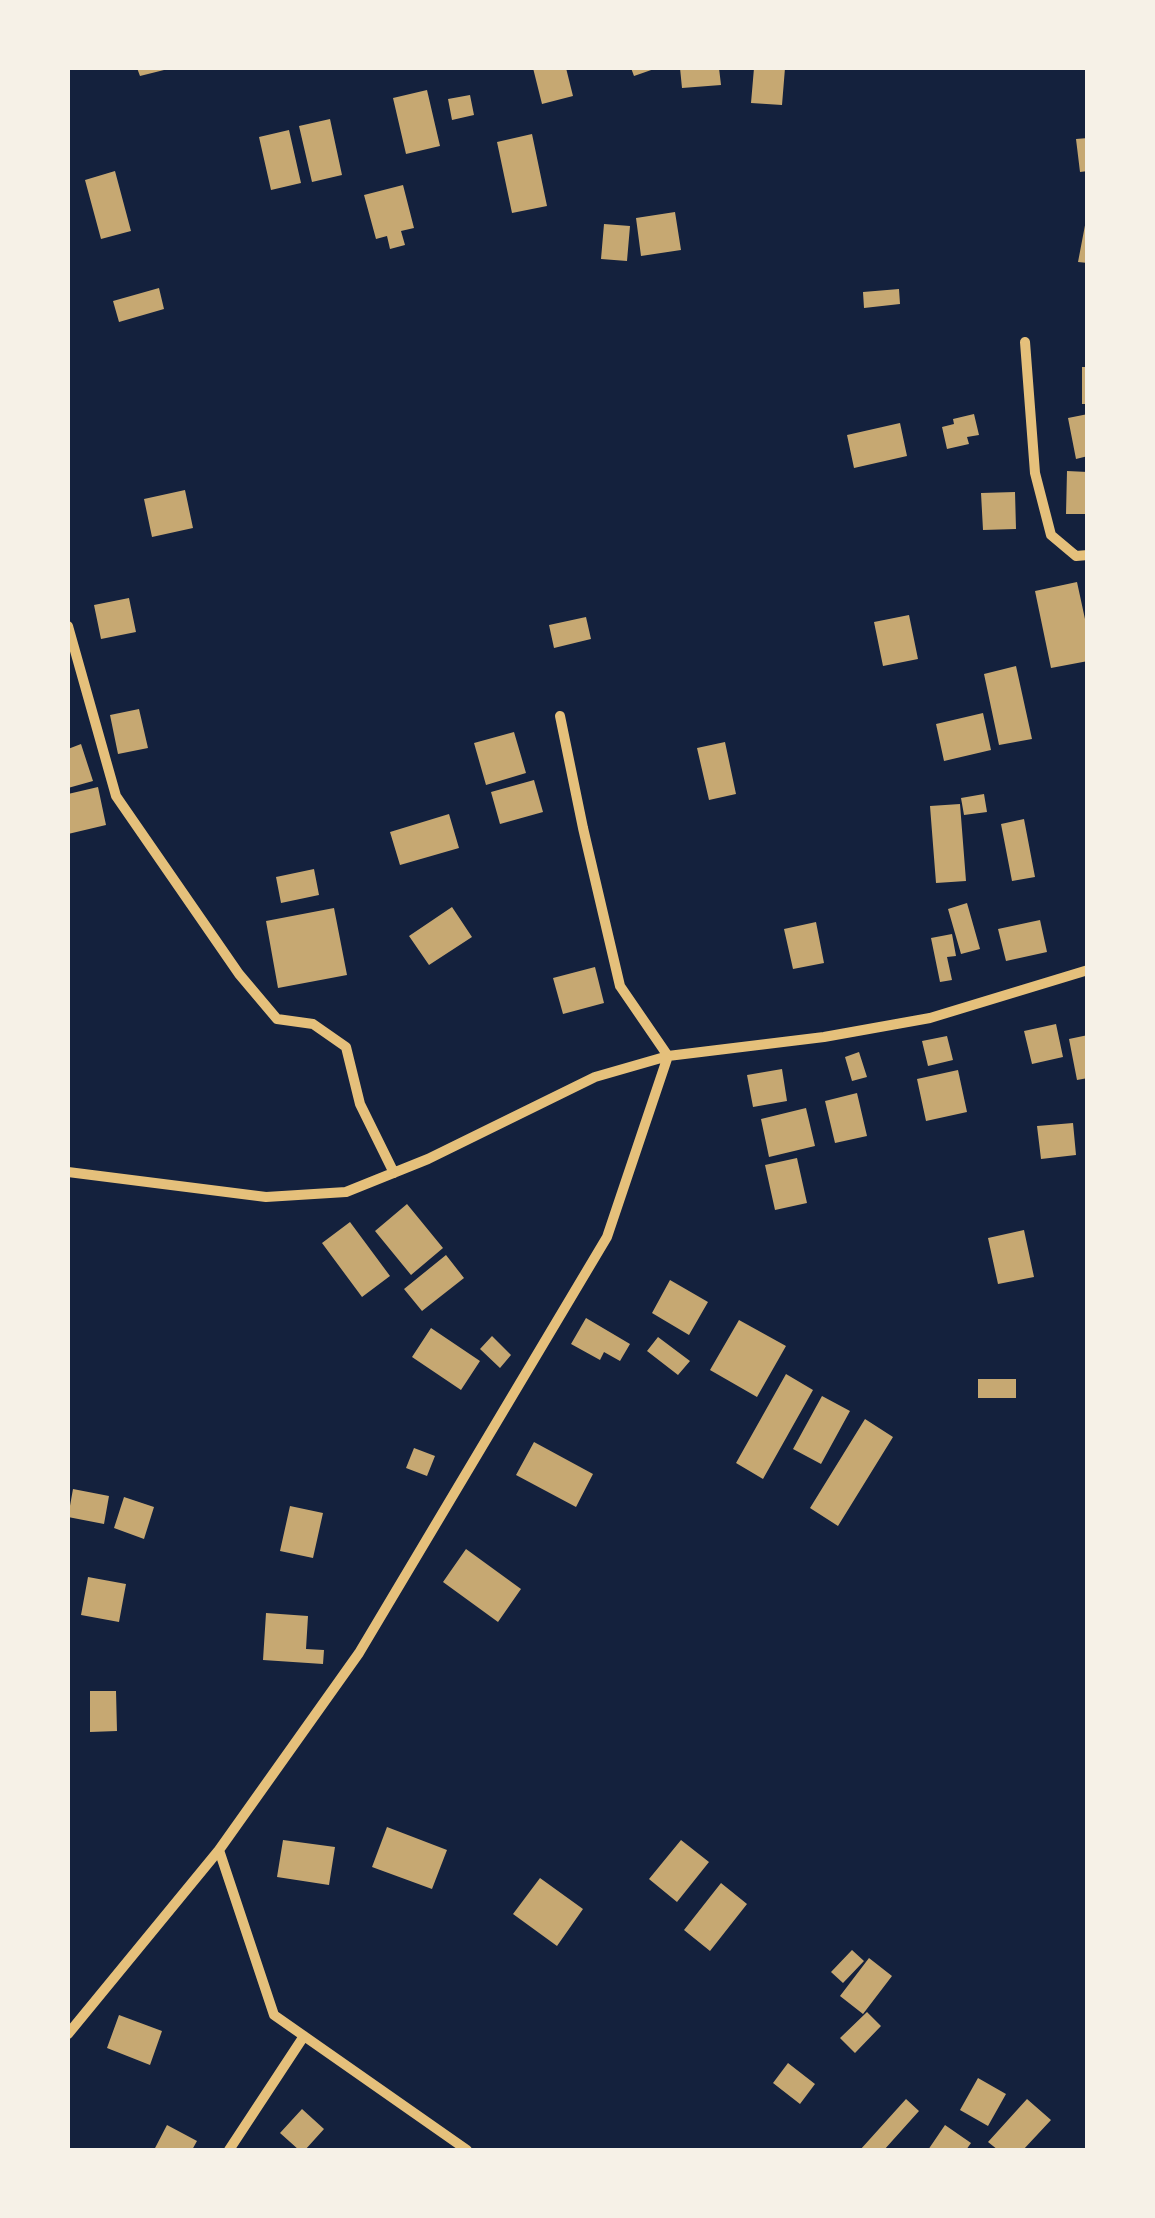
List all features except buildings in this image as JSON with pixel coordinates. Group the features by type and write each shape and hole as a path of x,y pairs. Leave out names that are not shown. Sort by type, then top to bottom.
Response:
{"street":[{"path":"1025,342 1035,473 1050,535 1076,556 1088,554"},
{"path":"68,626 116,796 239,974 277,1019 313,1024 346,1047 360,1104 394,1173"},
{"path":"560,716 620,986 668,1056"},
{"path":"68,1172 266,1197 346,1192 595,1078 668,1056 824,1038 930,1018 1088,970"},
{"path":"68,2034 219,1850 358,1653 607,1236 668,1056"},
{"path":"219,1850 274,2014 467,2150"},
{"path":"229,2150 304,2036"}]}
